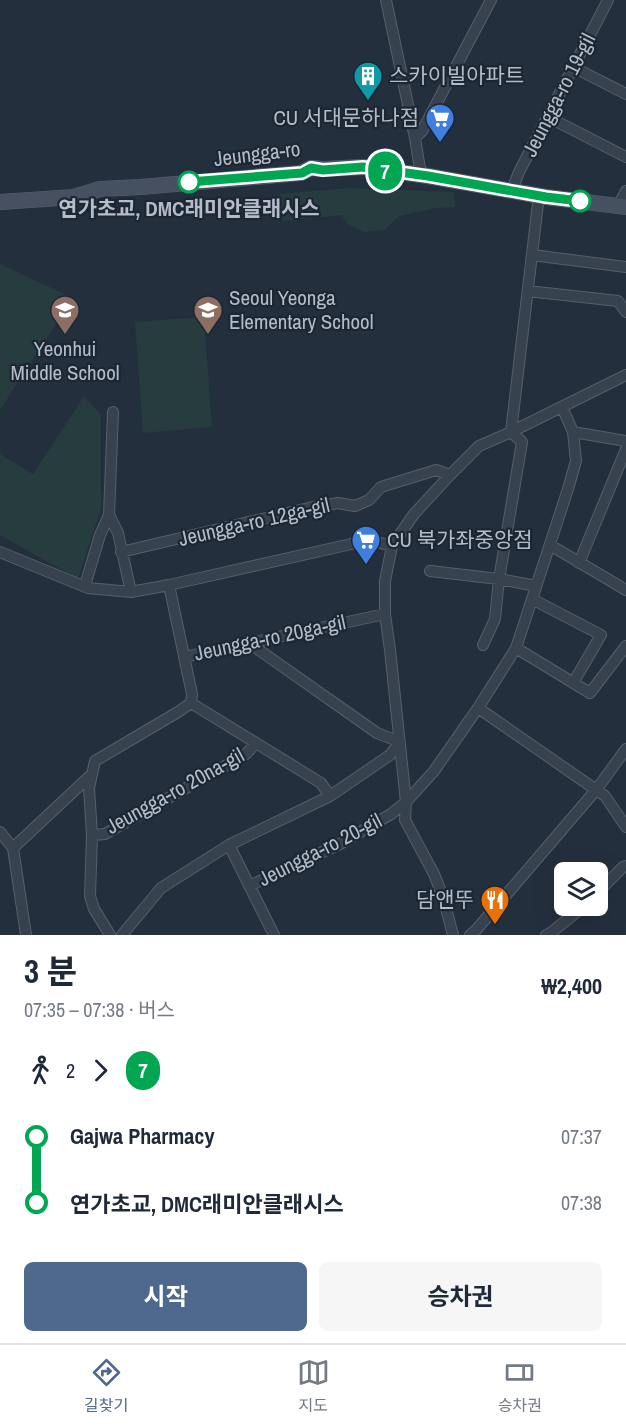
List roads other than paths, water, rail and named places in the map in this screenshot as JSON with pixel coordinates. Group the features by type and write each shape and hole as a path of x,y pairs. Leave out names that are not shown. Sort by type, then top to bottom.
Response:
{"main road":[{"name":"Jeungga-ro","path":"0,202 74,197 100,189 302,173 311,168 323,170 363,167 622,206"}],"street":[{"path":"386,0 421,175"},
{"path":"415,138 422,131 491,0"},
{"name":"Jeungga-ro 19-gil","path":"512,190 519,172 608,0"},
{"path":"573,67 626,94"},
{"path":"548,117 626,156"},
{"path":"622,206 626,191"},
{"path":"483,645 495,619 499,579 522,442 511,432 540,195"},
{"path":"532,255 626,267"},
{"path":"528,291 618,301 626,312"},
{"name":"Jeungga-ro 20-gil","path":"453,935 434,874 405,820 406,802 385,614 385,581 392,546 414,514 479,446 626,375"},
{"path":"406,802 434,771 516,648 576,461 573,432 562,407"},
{"path":"88,588 86,582 100,535 109,515 113,412"},
{"path":"573,432 626,441"},
{"path":"579,563 622,474 626,449"},
{"name":"Jeungga-ro 12ga-gil","path":"121,552 309,508 338,503 355,506 369,500 381,487 436,470 450,475"},
{"path":"109,515 118,533 130,592"},
{"name":"Jeungga-ro 12ga-gil","path":"0,552 88,588 130,592 369,540 392,546"},
{"path":"550,545 626,590"},
{"path":"430,571 536,586"},
{"path":"169,585 184,657"},
{"path":"532,599 601,635 573,683"},
{"name":"Jeungga-ro 20ga-gil","path":"191,703 192,694 184,657 385,614"},
{"path":"122,935 161,888 229,845 330,796 390,755 400,742 378,733 249,643"},
{"path":"516,648 590,693 626,646"},
{"path":"110,935 94,909 90,896 92,835 89,788 95,761 191,703"},
{"name":"Jeungga-ro 20na-gil","path":"191,703 321,783 330,796"},
{"path":"478,708 605,796 626,827"},
{"name":"Jeungga-ro 20na-gil","path":"92,835 105,834 246,754 256,743"},
{"path":"470,935 596,790 626,749"},
{"path":"13,848 92,774"},
{"name":"Jeungga-ro 20-gil","path":"274,935 249,886 340,844 391,814 406,802"},
{"path":"0,832 13,848 26,935"},
{"path":"229,845 249,886"},
{"path":"608,882 626,866"},
{"path":"546,935 572,916"}],"place":[{"name":"스카이빌아파트","path":"368,102"},
{"name":"CU 서대문하나점","path":"440,144"},
{"name":"연가초교, DMC래미안클래시스","path":"189,182"},
{"name":"Yeonhui Middle School","path":"65,336"},
{"name":"Seoul Yeonga Elementary School","path":"208,336"},
{"name":"CU 북가좌중앙점","path":"366,566"},
{"name":"담앤뚜","path":"495,926"}]}
